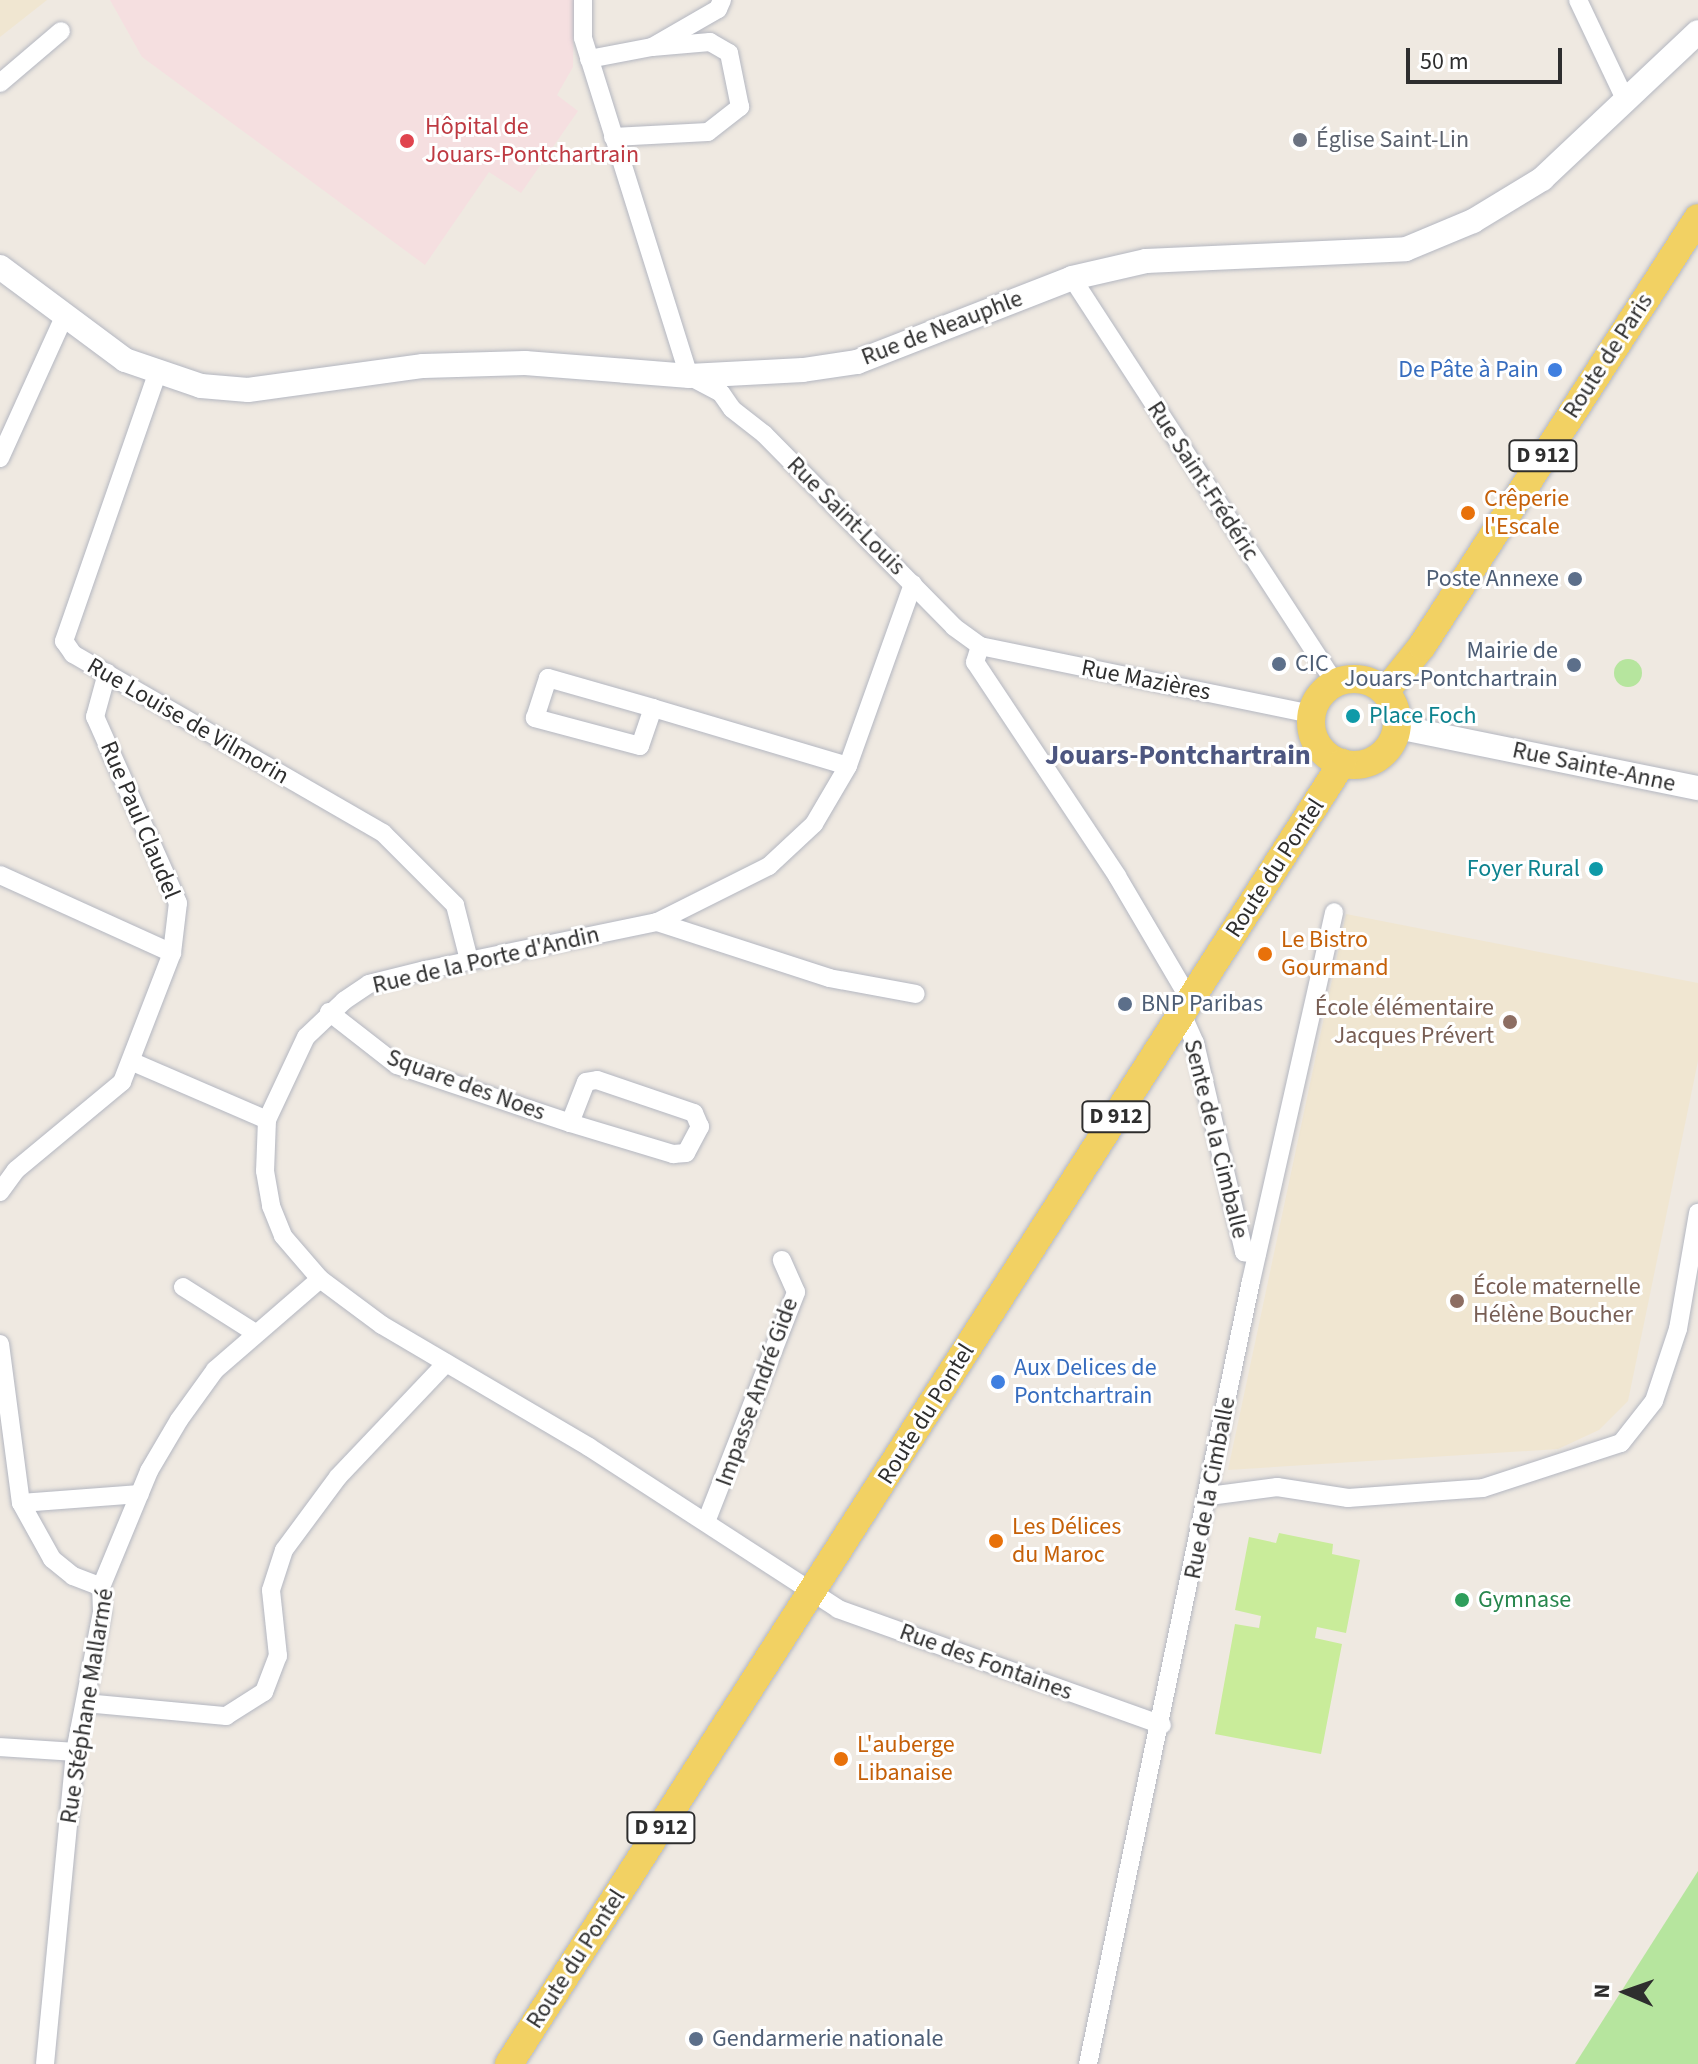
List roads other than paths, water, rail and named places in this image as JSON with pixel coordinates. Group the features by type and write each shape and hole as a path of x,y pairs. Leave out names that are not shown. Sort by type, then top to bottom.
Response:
{"main road":[{"name":"Route de Paris","path":"1385,692 1422,646 1698,218"},
{"path":"1362,680 1385,692 1397,727 1378,758 1342,763 1315,739 1312,714 1316,702 1335,683 1362,680"},
{"name":"Route du Pontel","path":"509,2064 814,1593 1342,763"}],"street":[{"path":"583,0 589,59 689,376"},
{"path":"652,47 718,9 722,0"},
{"path":"1578,0 1624,97"},
{"path":"0,83 61,31"},
{"name":"Rue de Neauphle","path":"0,267 125,360 157,374 201,386 248,390 423,366 571,365 689,376 857,362 1072,278 1146,261 1406,249 1473,221 1542,179 1624,97 1698,32"},
{"path":"589,59 652,47 710,42 729,53 740,107 708,132 613,137"},
{"name":"Rue Saint-Frédéric","path":"1072,278 1335,683"},
{"path":"0,458 64,317"},
{"name":"Rue Louise de Vilmorin","path":"157,374 65,627 64,641 73,654 383,833 455,905 469,960"},
{"name":"Rue Saint-Louis","path":"689,376 721,393 913,584 980,646"},
{"name":"Rue de la Porte d'Andin","path":"814,1593 706,1522 382,1325 320,1279 283,1236 271,1206 265,1171 267,1120 288,1068 329,1012 369,984 469,960 657,922 769,866 814,824 848,766 913,584"},
{"path":"980,646 975,662 1117,876 1186,1007"},
{"name":"Rue Mazières","path":"980,646 1312,714"},
{"name":"Rue Paul Claudel","path":"0,1192 16,1170 106,1099 133,1062 172,953 178,903 95,717 107,673"},
{"path":"653,708 640,746 535,718 548,678 653,708 848,766"},
{"name":"Rue Sainte-Anne","path":"1397,727 1698,788"},
{"path":"0,875 172,953"},
{"name":"Rue de la Cimballe","path":"1088,2064 1162,1725 1257,1254 1334,912"},
{"path":"657,922 687,928 829,978 916,994"},
{"name":"Sente de la Cimballe","path":"1186,1007 1244,1252 1257,1254"},
{"name":"Square des Noes","path":"329,1012 397,1065 570,1123 673,1154 686,1153 700,1127 694,1113 597,1080 586,1082 570,1123"},
{"path":"133,1062 267,1120"},
{"path":"1209,1496 1277,1487 1348,1498 1483,1488 1621,1443 1654,1401 1678,1329 1698,1213"},
{"name":"Impasse André Gide","path":"706,1522 796,1292 782,1260"},
{"name":"Rue Stéphane Mallarmé","path":"45,2064 75,1752 101,1587 140,1494 179,1420 215,1370 254,1332 320,1279"},
{"path":"183,1287 254,1332"},
{"path":"0,1344 21,1503 52,1559 73,1576 101,1587"},
{"path":"85,1703 226,1716 264,1692 278,1656 271,1590 284,1550 338,1477 446,1363"},
{"path":"21,1503 140,1494"},
{"name":"Rue des Fontaines","path":"814,1593 838,1609 1162,1725"},
{"path":"0,1747 75,1752"}],"place":[{"name":"Église Saint-Lin","path":"1300,140"},
{"name":"Hôpital de Jouars-Pontchartrain","path":"407,141"},
{"name":"De Pâte à Pain","path":"1555,370"},
{"name":"Crêperie l'Escale","path":"1468,513"},
{"name":"Poste Annexe","path":"1575,579"},
{"name":"CIC","path":"1279,664"},
{"name":"Mairie de Jouars-Pontchartrain","path":"1574,665"},
{"name":"Place Foch","path":"1353,716"},
{"name":"Foyer Rural","path":"1596,869"},
{"name":"Le Bistro Gourmand","path":"1265,954"},
{"name":"BNP Paribas","path":"1125,1004"},
{"name":"École élémentaire Jacques Prévert","path":"1510,1022"},
{"name":"École maternelle Hélène Boucher","path":"1457,1301"},
{"name":"Aux Delices de Pontchartrain","path":"998,1382"},
{"name":"Les Délices du Maroc","path":"996,1541"},
{"name":"Gymnase","path":"1462,1600"},
{"name":"L'auberge Libanaise","path":"841,1759"},
{"name":"Gendarmerie nationale","path":"696,2039"}],"district":[{"name":"Jouars-Pontchartrain","path":"1178,755"}]}
